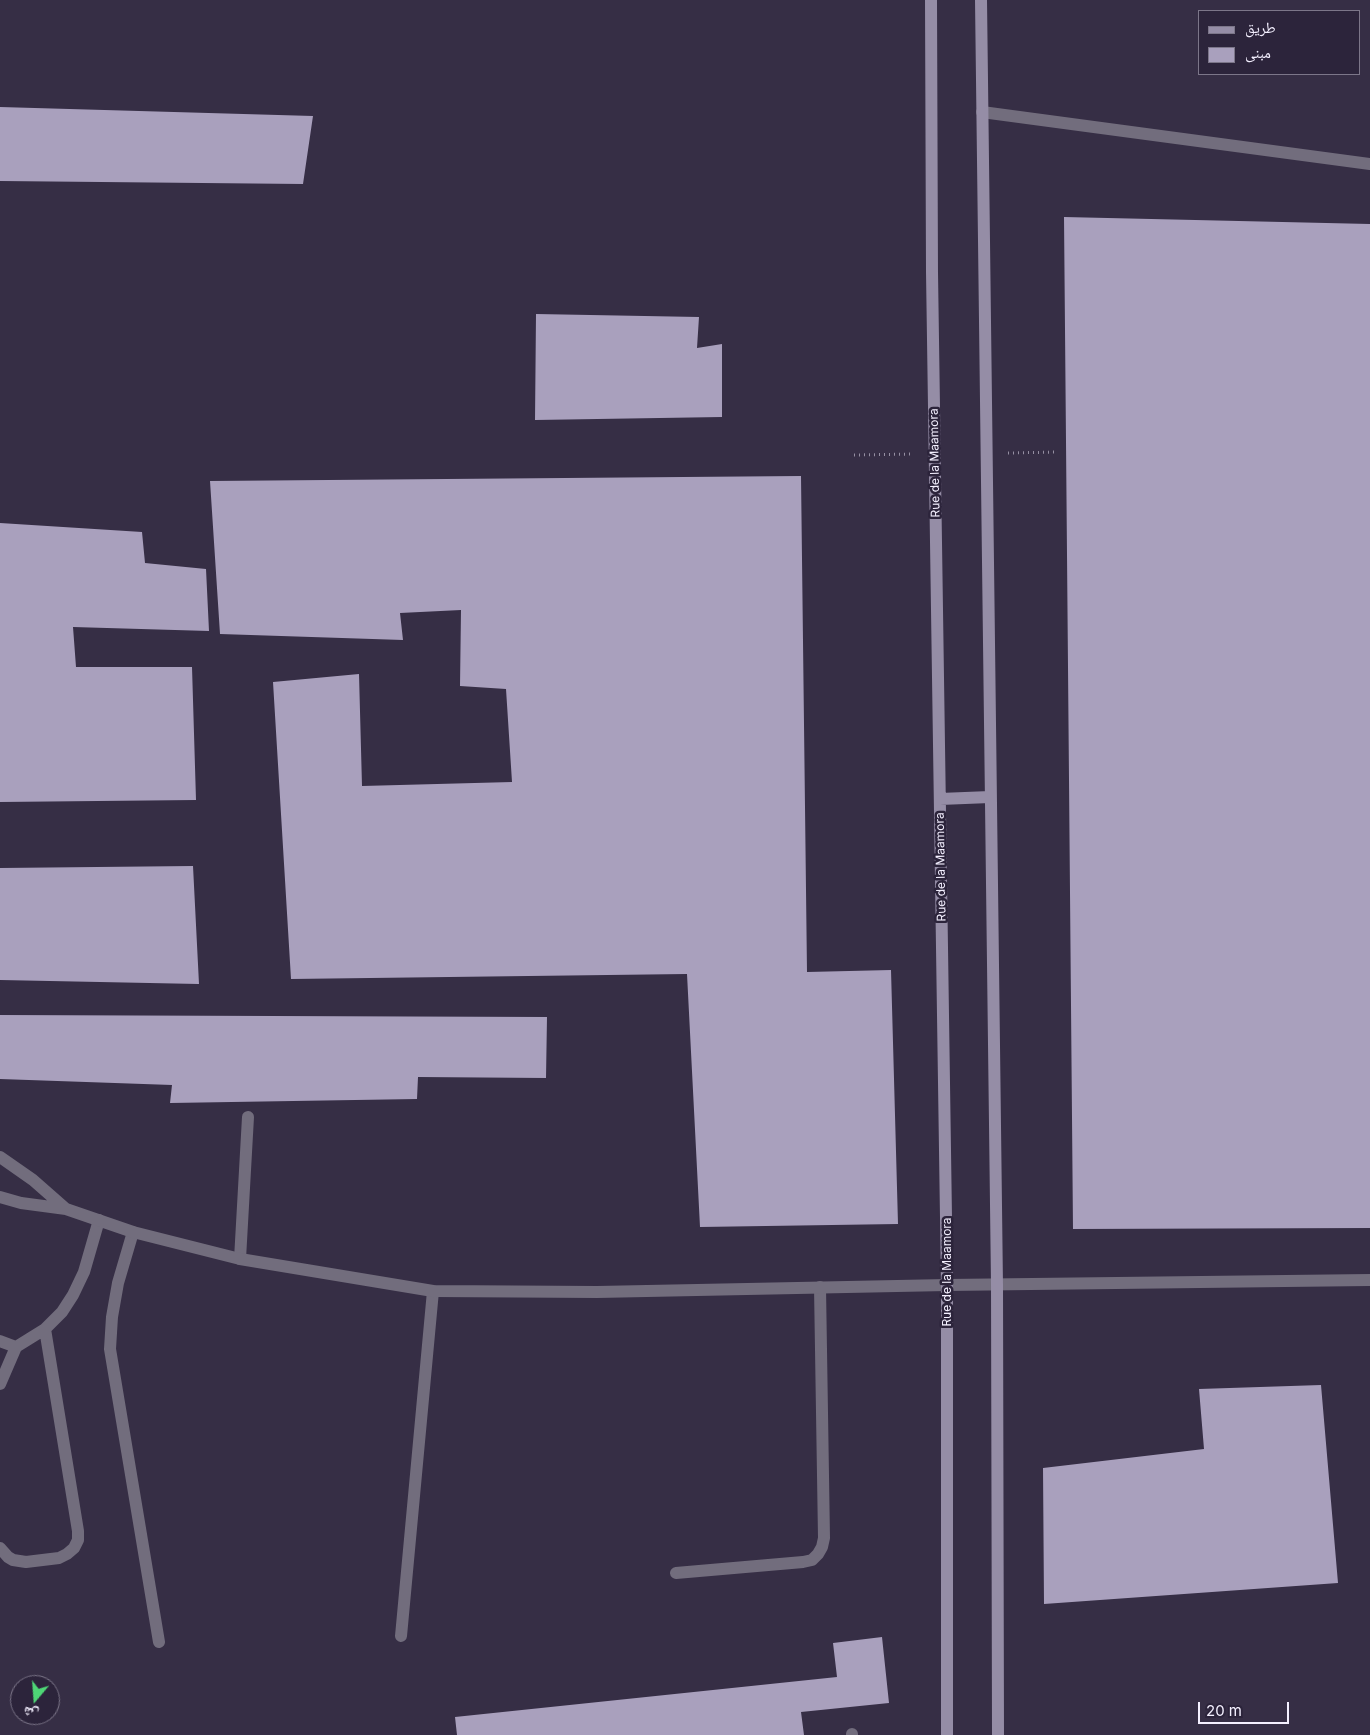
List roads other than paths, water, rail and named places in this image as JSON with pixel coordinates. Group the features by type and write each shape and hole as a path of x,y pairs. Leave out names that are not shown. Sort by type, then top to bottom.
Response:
{"street":[{"name":"Rue de la Maamora","path":"931,0 932,272 948,1284 947,1735"},
{"path":"981,0 997,1284 998,1735"},
{"path":"982,112 1370,164"},
{"path":"940,798 990,798"},
{"path":"240,1259 248,1117"},
{"path":"0,1157 33,1180 66,1209"},
{"path":"0,1197 21,1203 66,1209 134,1232 240,1259 433,1291 597,1292 948,1284 1370,1280"},
{"path":"0,1384 16,1348 45,1329 62,1312 73,1295 84,1272 99,1220"},
{"path":"134,1232 118,1283 112,1317 110,1349 159,1642"},
{"path":"676,1573 803,1562 812,1560 822,1547 824,1538 820,1287"},
{"path":"401,1636 433,1291"},
{"path":"0,1548 13,1560 26,1562 59,1558 74,1548 78,1540 45,1329"},
{"path":"0,1341 16,1348"}]}
